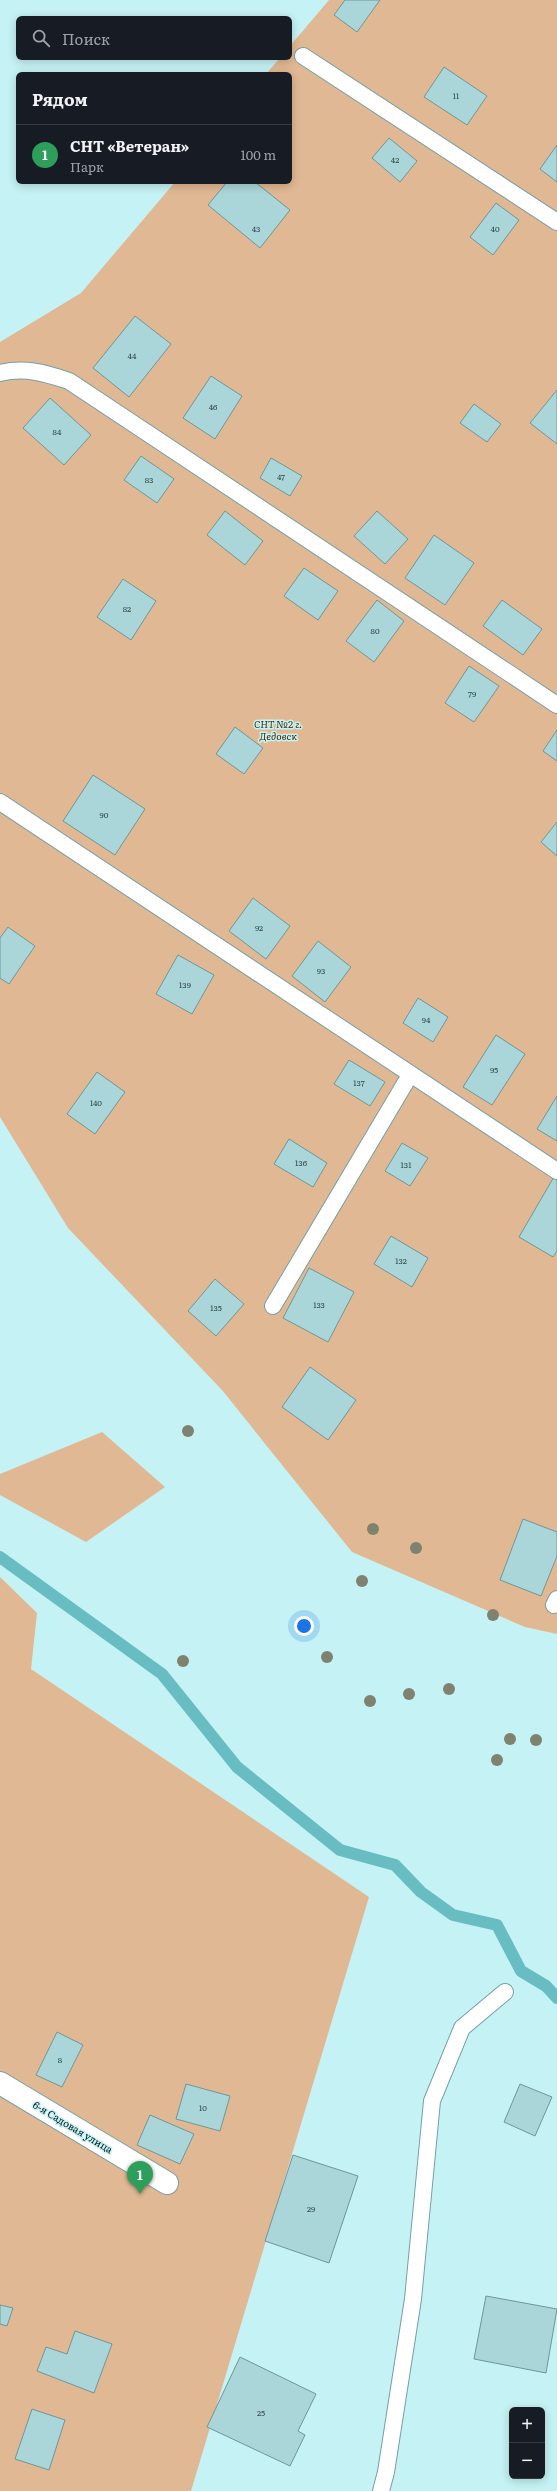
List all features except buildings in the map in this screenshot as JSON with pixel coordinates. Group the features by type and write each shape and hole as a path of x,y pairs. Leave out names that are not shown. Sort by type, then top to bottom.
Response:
{"street":[{"name":"6-я Садовая улица","path":"0,2083 167,2183"}],"lane":[{"path":"303,56 557,222"},
{"path":"0,373 14,370 42,372 69,381 557,705"},
{"path":"0,802 557,1171"},
{"path":"273,1306 410,1075"},
{"path":"381,2491 386,2472 413,2299 432,2101 462,2028 504,1992"}],"green space":[{"name":"СНТ №2 г. Дедовск","path":"329,0 557,0 557,1634 525,1627 352,1552 222,1390 68,1228 0,1117 0,342 81,293 173,184 292,184 292,72 268,72 278,60 292,60 292,44"},
{"path":"102,1432 165,1487 86,1542 0,1495 0,1474"},
{"path":"0,1577 37,1613 31,1669 369,1897 191,2491 0,2491"}],"waterway":[{"path":"0,1557 162,1674 237,1767 340,1850 395,1865 421,1892 453,1915 497,1925 521,1971 546,1986 557,1998"}],"place":[{"name":"СНТ «Ветеран»","path":"140,2194"}]}
